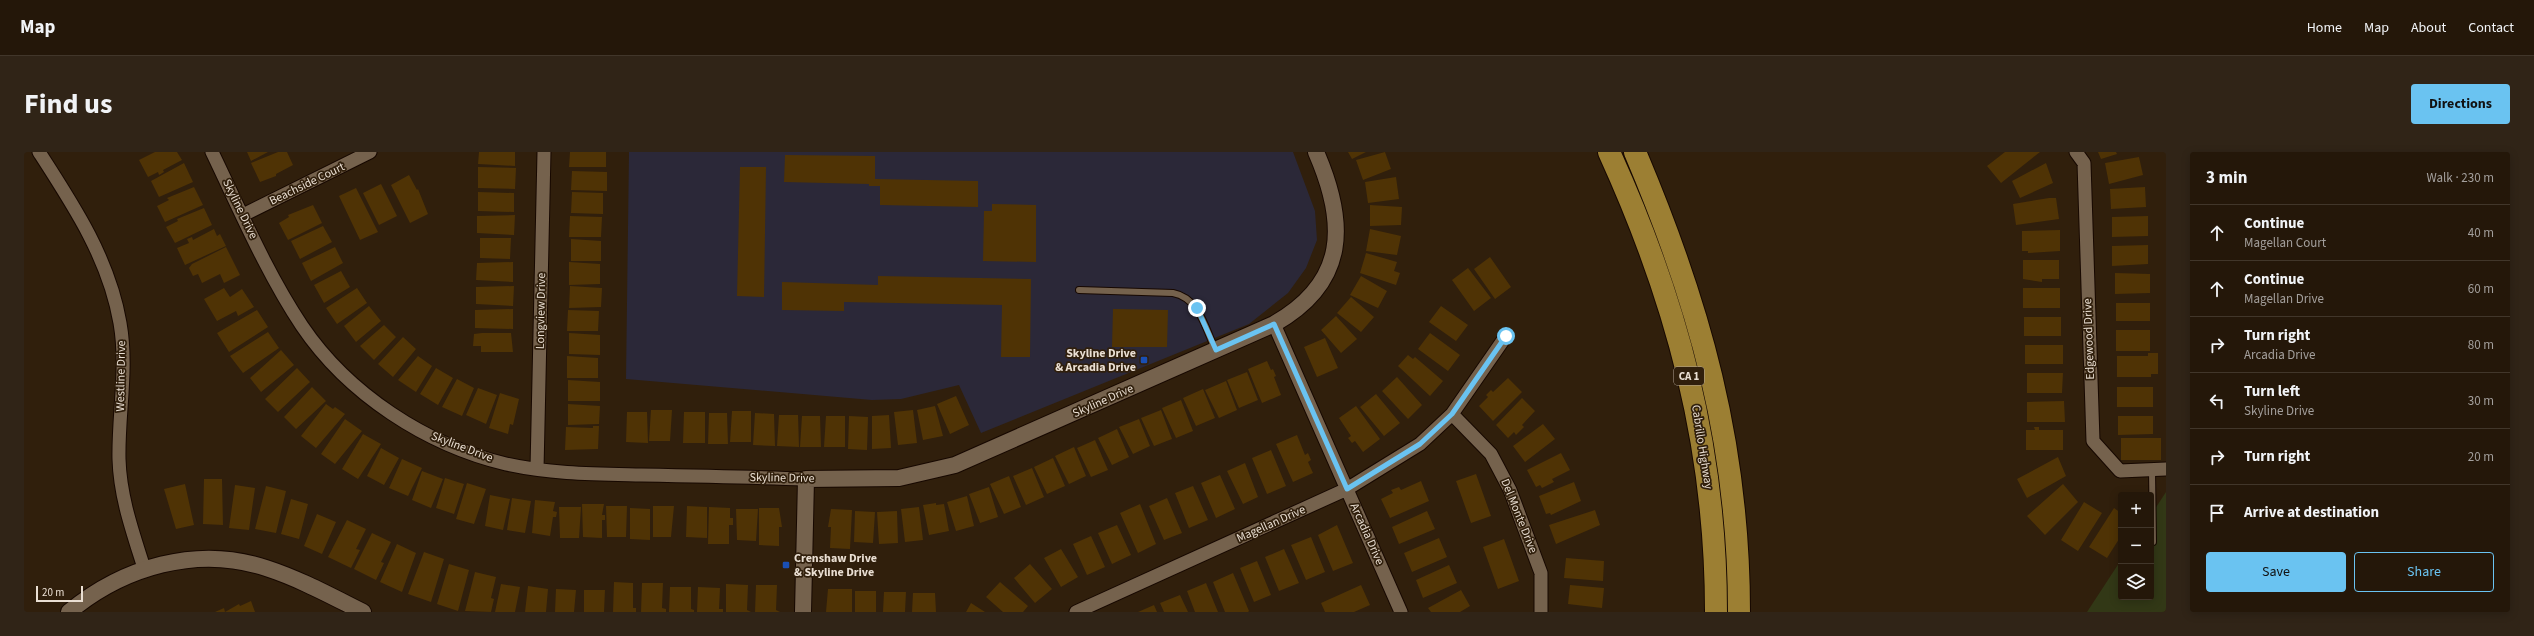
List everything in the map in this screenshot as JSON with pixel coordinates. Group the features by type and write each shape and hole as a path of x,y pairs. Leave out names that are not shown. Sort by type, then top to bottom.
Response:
{"highway":[{"name":"Cabrillo Highway","path":"1609,152 1634,209 1665,291 1693,390 1709,488 1714,541 1716,612"},
{"name":"Cabrillo Highway","path":"1635,152 1686,284 1715,384 1732,486 1737,539 1739,612"}],"street":[{"name":"Westline Drive","path":"39,152 77,210 92,238 113,294 120,323 124,354 119,436 121,483 144,568"},
{"name":"Skyline Drive","path":"212,152 271,273 302,326 321,351 354,384 392,414 448,445 506,464 537,469 585,473 806,479 898,478 955,465 1274,324 1291,314 1319,285 1329,267 1335,247 1337,227 1332,190 1316,152"},
{"name":"Beachside Court","path":"243,215 370,152"},
{"name":"Longview Drive","path":"537,469 544,152"},
{"name":"Edgewood Drive","path":"2076,152 2084,163 2092,441 2120,471 2166,469"},
{"name":"Arcadia Drive","path":"1274,324 1401,612"},
{"name":"Magellan Drive","path":"1076,612 1347,489 1420,444 1452,414 1506,336"},
{"name":"Del Monte Drive","path":"1452,414 1491,454 1510,490 1541,573 1541,612"},
{"path":"803,612 806,479"},
{"path":"69,612 102,588 144,568 172,562 202,560 234,562 264,567 294,578 363,612"}],"lane":[{"path":"1079,290 1173,293 1184,295 1197,308 1216,350"},
{"path":"2152,470 2154,528"}],"shaded area":[{"path":"629,152 1293,152 1315,211 1317,240 1306,268 1288,293 1249,324 981,433 959,385 901,399 872,400 626,379"}],"green space":[{"path":"2166,492 2166,612 2087,612 2118,565 2118,600 2154,600 2154,510"}],"building":[{"path":"155,152 177,152 182,160 163,170 164,172 159,175 158,172 148,177 139,160"},
{"path":"247,152 268,152 251,161"},
{"path":"278,152 287,152 293,165 276,174 276,176 260,182 251,163"},
{"path":"479,152 515,152 515,166 478,164"},
{"path":"570,152 606,152 606,167 569,167"},
{"path":"1348,152 1366,152 1352,159"},
{"path":"1385,152 1391,169 1363,180 1356,160"},
{"path":"2005,152 2040,152 2001,183 1987,166"},
{"path":"2098,152 2116,152 2117,154 2101,159"},
{"path":"785,155 875,156 875,179 978,181 978,207 880,205 880,186 869,186 869,184 784,182"},
{"path":"2139,157 2143,175 2109,184 2105,163"},
{"path":"184,163 193,182 159,197 151,181"},
{"path":"2046,163 2053,183 2020,198 2012,181"},
{"path":"478,167 516,168 515,189 478,188"},
{"path":"740,167 766,167 764,297 737,296"},
{"path":"572,171 607,172 607,191 571,190"},
{"path":"409,175 417,190 418,189 428,214 410,223 391,185"},
{"path":"1396,177 1399,199 1368,203 1365,182"},
{"path":"381,184 397,216 379,225 363,193"},
{"path":"194,187 203,205 165,222 157,206 169,200 167,198"},
{"path":"2145,187 2146,207 2111,209 2110,189"},
{"path":"356,188 378,232 360,240 339,196"},
{"path":"478,192 514,193 514,212 478,211"},
{"path":"572,192 603,193 603,214 571,213"},
{"path":"2056,198 2059,219 2016,225 2013,204"},
{"path":"992,204 1036,205 1036,262 983,261 984,211 992,211"},
{"path":"313,205 322,223 288,240 279,223 289,217 288,215"},
{"path":"1370,205 1402,207 1401,225 1370,226"},
{"path":"204,208 212,225 175,243 166,227 178,221 177,219"},
{"path":"515,215 514,235 477,233 477,216"},
{"path":"570,216 602,217 601,237 569,237"},
{"path":"2148,216 2148,236 2112,237 2112,217"},
{"path":"323,226 332,242 300,259 291,241"},
{"path":"214,229 217,236 220,234 226,246 185,265 177,248 189,243 187,239 192,237 193,240"},
{"path":"1370,229 1401,236 1397,255 1366,251"},
{"path":"2060,230 2060,251 2028,253 2028,251 2022,251 2022,231"},
{"path":"480,238 511,238 510,259 480,258"},
{"path":"571,239 601,241 601,261 571,261"},
{"path":"2148,245 2148,264 2112,266 2112,246"},
{"path":"226,247 240,275 224,283 220,274 202,283 198,274 193,276 189,268 192,264"},
{"path":"335,247 343,263 311,281 302,263"},
{"path":"1366,253 1397,262 1394,271 1400,273 1396,285 1360,273"},
{"path":"1490,257 1511,287 1495,299 1474,269"},
{"path":"2023,260 2059,260 2059,279 2042,279 2042,282 2023,279"},
{"path":"513,262 513,282 476,280 477,263"},
{"path":"569,262 600,264 600,284 569,285"},
{"path":"1468,268 1491,298 1474,311 1452,280"},
{"path":"341,271 350,287 324,303 314,285"},
{"path":"2115,273 2150,274 2150,293 2115,294"},
{"path":"878,276 1031,279 1030,357 1001,357 1002,305 844,302 844,311 782,310 782,282 878,285"},
{"path":"1361,276 1387,291 1378,308 1350,295"},
{"path":"514,286 513,306 476,304 476,287"},
{"path":"570,286 602,288 601,307 569,308"},
{"path":"224,288 230,297 242,289 254,307 238,316 236,311 217,321 204,299"},
{"path":"357,288 367,303 337,324 326,308"},
{"path":"2023,288 2060,288 2060,308 2023,308"},
{"path":"1351,297 1374,317 1361,332 1337,313"},
{"path":"2116,303 2150,303 2150,321 2116,321"},
{"path":"369,306 381,321 356,342 344,326"},
{"path":"1441,306 1468,325 1456,341 1429,322"},
{"path":"513,309 513,329 475,328 475,310"},
{"path":"1113,309 1168,310 1167,347 1112,347"},
{"path":"257,310 268,327 229,352 217,333"},
{"path":"568,310 599,311 598,331 567,331"},
{"path":"1336,316 1357,339 1341,353 1321,330"},
{"path":"2024,317 2061,317 2061,336 2024,336"},
{"path":"384,325 396,337 374,360 360,346"},
{"path":"2116,330 2150,330 2150,351 2116,351"},
{"path":"268,332 279,348 243,373 230,356"},
{"path":"511,333 513,352 481,352 481,346 473,346 474,334"},
{"path":"569,333 600,335 600,355 569,354"},
{"path":"1430,333 1460,355 1448,371 1418,349"},
{"path":"403,337 416,349 393,377 378,364"},
{"path":"1325,338 1338,368 1317,377 1304,347"},
{"path":"2025,345 2063,345 2063,364 2025,364"},
{"path":"281,350 294,365 261,392 250,378"},
{"path":"2148,353 2158,353 2158,374 2151,374 2151,377 2117,377 2117,356 2148,356"},
{"path":"1408,355 1413,359 1415,357 1443,381 1430,396 1398,366"},
{"path":"418,356 432,366 416,392 398,380"},
{"path":"567,356 598,358 598,378 567,378"},
{"path":"1267,361 1271,370 1273,369 1276,376 1274,377 1281,395 1262,403 1248,369"},
{"path":"297,368 310,382 278,412 265,399"},
{"path":"436,368 453,378 438,405 420,394"},
{"path":"1247,372 1258,400 1239,408 1227,380"},
{"path":"2027,373 2063,373 2062,393 2027,393"},
{"path":"1397,377 1422,405 1408,419 1382,391"},
{"path":"1508,378 1522,392 1493,421 1479,406 1488,397 1486,395 1491,390 1493,392"},
{"path":"457,379 474,388 462,416 442,407"},
{"path":"568,380 600,382 600,401 568,401"},
{"path":"1226,381 1237,410 1219,418 1205,390"},
{"path":"312,387 326,401 296,429 284,417"},
{"path":"2117,387 2153,387 2153,407 2117,407"},
{"path":"478,388 497,395 486,424 466,415"},
{"path":"1203,389 1215,418 1196,426 1183,398"},
{"path":"500,393 519,399 513,425 510,424 508,434 489,428"},
{"path":"1376,394 1400,423 1384,436 1360,407"},
{"path":"956,396 969,425 950,434 937,404"},
{"path":"1522,398 1535,411 1522,425 1524,427 1516,435 1514,432 1508,438 1496,425"},
{"path":"1181,400 1193,431 1176,438 1162,408"},
{"path":"2064,401 2065,422 2027,422 2027,402"},
{"path":"326,404 333,409 335,407 345,414 316,448 301,436"},
{"path":"568,404 600,406 599,424 568,425"},
{"path":"935,406 943,436 923,440 917,410"},
{"path":"1356,406 1380,439 1363,452 1355,441 1352,443 1348,438 1351,436 1339,418"},
{"path":"651,410 672,410 670,441 649,441"},
{"path":"913,410 917,443 898,445 894,412"},
{"path":"1161,410 1172,439 1154,446 1141,418"},
{"path":"732,411 751,411 751,442 730,442"},
{"path":"627,412 647,412 648,443 626,442"},
{"path":"684,412 705,412 705,443 683,443"},
{"path":"709,413 727,413 728,444 708,444"},
{"path":"755,413 774,414 775,446 753,445"},
{"path":"779,415 798,415 799,447 777,446"},
{"path":"889,415 891,448 872,449 872,416"},
{"path":"802,416 820,416 821,447 800,447"},
{"path":"826,416 845,416 845,447 824,447"},
{"path":"849,416 868,417 867,450 848,449"},
{"path":"2118,416 2153,416 2153,434 2118,435"},
{"path":"345,419 362,431 335,464 321,454"},
{"path":"1139,419 1150,446 1133,454 1119,427"},
{"path":"1543,424 1555,439 1525,462 1513,446"},
{"path":"593,426 599,426 598,449 565,450 566,427 593,428"},
{"path":"2034,427 2039,427 2039,430 2063,430 2063,450 2026,450 2026,430 2035,430"},
{"path":"1117,429 1129,457 1112,465 1098,438"},
{"path":"363,434 381,444 358,479 342,469"},
{"path":"1297,435 1305,455 1308,453 1311,460 1308,462 1313,473 1293,482 1276,444"},
{"path":"2121,438 2161,438 2161,460 2121,460"},
{"path":"1095,440 1108,470 1091,477 1077,448"},
{"path":"1074,447 1086,476 1069,484 1055,456"},
{"path":"381,448 399,458 384,485 367,476"},
{"path":"1271,450 1286,486 1267,494 1252,458"},
{"path":"1561,453 1570,470 1552,479 1554,482 1542,488 1540,485 1536,487 1527,470"},
{"path":"2058,457 2066,476 2027,498 2017,479"},
{"path":"1053,458 1065,486 1047,494 1034,467"},
{"path":"402,459 422,468 408,496 389,488"},
{"path":"1245,463 1258,497 1243,504 1227,471"},
{"path":"1032,468 1044,497 1026,505 1013,476"},
{"path":"422,471 443,479 431,508 412,500"},
{"path":"1476,474 1491,516 1471,523 1456,481"},
{"path":"1220,475 1235,509 1216,518 1201,483"},
{"path":"1009,476 1021,507 1004,514 990,484"},
{"path":"445,478 464,484 454,514 436,508"},
{"path":"204,479 222,479 223,525 203,524"},
{"path":"1421,481 1429,501 1390,518 1381,499 1393,493 1391,490 1399,487 1401,490"},
{"path":"1574,482 1581,501 1551,515 1550,513 1546,514 1539,496"},
{"path":"467,483 486,489 474,524 456,519"},
{"path":"185,484 194,525 176,529 164,489"},
{"path":"2063,484 2078,502 2045,535 2027,516"},
{"path":"235,485 255,488 249,530 229,528"},
{"path":"266,486 286,491 276,533 255,529"},
{"path":"1193,486 1208,520 1189,528 1175,493"},
{"path":"989,487 998,517 980,523 969,494"},
{"path":"490,495 510,499 503,530 485,526"},
{"path":"967,496 974,526 956,531 947,502"},
{"path":"512,498 531,501 525,533 507,530"},
{"path":"1167,498 1182,533 1164,540 1149,506"},
{"path":"291,499 308,504 299,539 281,534"},
{"path":"535,500 555,502 553,511 557,512 556,517 553,517 550,536 532,533"},
{"path":"2084,502 2102,513 2078,551 2061,540"},
{"path":"936,503 936,505 944,504 949,531 929,535 923,505"},
{"path":"582,504 604,504 602,515 605,515 605,520 602,520 602,538 583,537"},
{"path":"1140,504 1156,544 1138,553 1120,513"},
{"path":"606,506 627,506 626,537 607,537"},
{"path":"653,506 674,506 671,537 653,537"},
{"path":"687,506 707,507 707,538 686,537"},
{"path":"559,507 581,507 579,538 560,538"},
{"path":"709,507 730,508 730,518 733,518 733,525 729,525 729,544 708,544"},
{"path":"919,507 923,540 905,542 901,509"},
{"path":"630,508 650,509 650,540 630,539"},
{"path":"759,508 779,508 782,527 779,527 779,546 759,545"},
{"path":"2114,508 2118,511 2118,541 2107,558 2089,547"},
{"path":"736,509 758,509 756,541 737,540"},
{"path":"831,509 852,510 850,549 830,548 831,527 828,527"},
{"path":"1595,510 1600,525 1556,544 1549,525"},
{"path":"855,511 875,512 873,543 854,542"},
{"path":"897,511 898,543 879,544 877,512"},
{"path":"1427,511 1435,529 1399,544 1392,527"},
{"path":"317,514 336,522 322,554 304,546"},
{"path":"347,520 366,529 356,549 360,550 351,568 328,557"},
{"path":"1117,525 1131,555 1112,564 1098,533"},
{"path":"1337,525 1353,563 1333,571 1318,535"},
{"path":"372,533 391,542 381,562 384,563 376,580 354,569"},
{"path":"1091,536 1105,567 1087,575 1073,544"},
{"path":"1311,537 1325,572 1306,580 1291,545"},
{"path":"1439,538 1447,557 1412,572 1404,553"},
{"path":"1504,539 1519,581 1498,589 1483,547"},
{"path":"397,544 416,553 402,592 380,582"},
{"path":"1061,549 1078,577 1061,587 1044,558"},
{"path":"1284,549 1299,583 1279,591 1265,557"},
{"path":"424,552 444,559 431,602 408,594"},
{"path":"1566,558 1604,561 1603,581 1564,578"},
{"path":"1257,561 1271,595 1254,602 1240,568"},
{"path":"449,564 469,570 458,611 437,604"},
{"path":"1030,564 1052,589 1035,603 1014,578"},
{"path":"1449,565 1457,583 1423,598 1416,580"},
{"path":"475,572 496,577 491,598 494,599 491,612 465,611"},
{"path":"1233,573 1249,611 1248,612 1225,612 1213,582"},
{"path":"614,582 633,583 633,608 636,608 636,612 613,612"},
{"path":"1000,582 1028,606 1023,612 1003,612 986,597"},
{"path":"642,583 663,583 662,608 666,609 666,612 641,612"},
{"path":"1206,583 1218,612 1195,612 1187,591"},
{"path":"501,584 520,587 515,612 495,612"},
{"path":"726,584 748,585 747,610 751,612 726,612"},
{"path":"756,585 777,585 776,610 780,612 755,612"},
{"path":"1361,585 1370,605 1354,612 1325,612 1321,603"},
{"path":"1570,585 1604,588 1602,608 1568,604"},
{"path":"528,586 548,589 546,612 525,612"},
{"path":"670,587 691,587 691,609 694,610 694,612 669,612"},
{"path":"698,587 720,588 719,609 723,609 723,612 697,612"},
{"path":"556,589 576,590 574,612 555,612"},
{"path":"828,589 852,589 852,612 826,612"},
{"path":"584,590 605,590 604,612 584,612"},
{"path":"1461,590 1470,606 1460,612 1431,612 1428,608"},
{"path":"855,591 876,591 876,612 855,612"},
{"path":"884,592 906,592 905,612 883,612"},
{"path":"913,593 935,593 936,612 912,612"},
{"path":"1180,595 1188,612 1164,612 1160,603"},
{"path":"251,601 255,612 225,612 239,604 240,606"},
{"path":"971,603 985,612 966,612"},
{"path":"1154,605 1157,612 1138,612"},
{"path":"224,608 225,612 215,612"}],"place":[{"name":"Skyline Drive & Arcadia Drive","path":"1144,360"},
{"name":"Crenshaw Drive & Skyline Drive","path":"786,565"}],"route":[{"path":"1197,308 1216,350 1274,324 1347,489 1420,444 1452,414 1506,336"}]}
